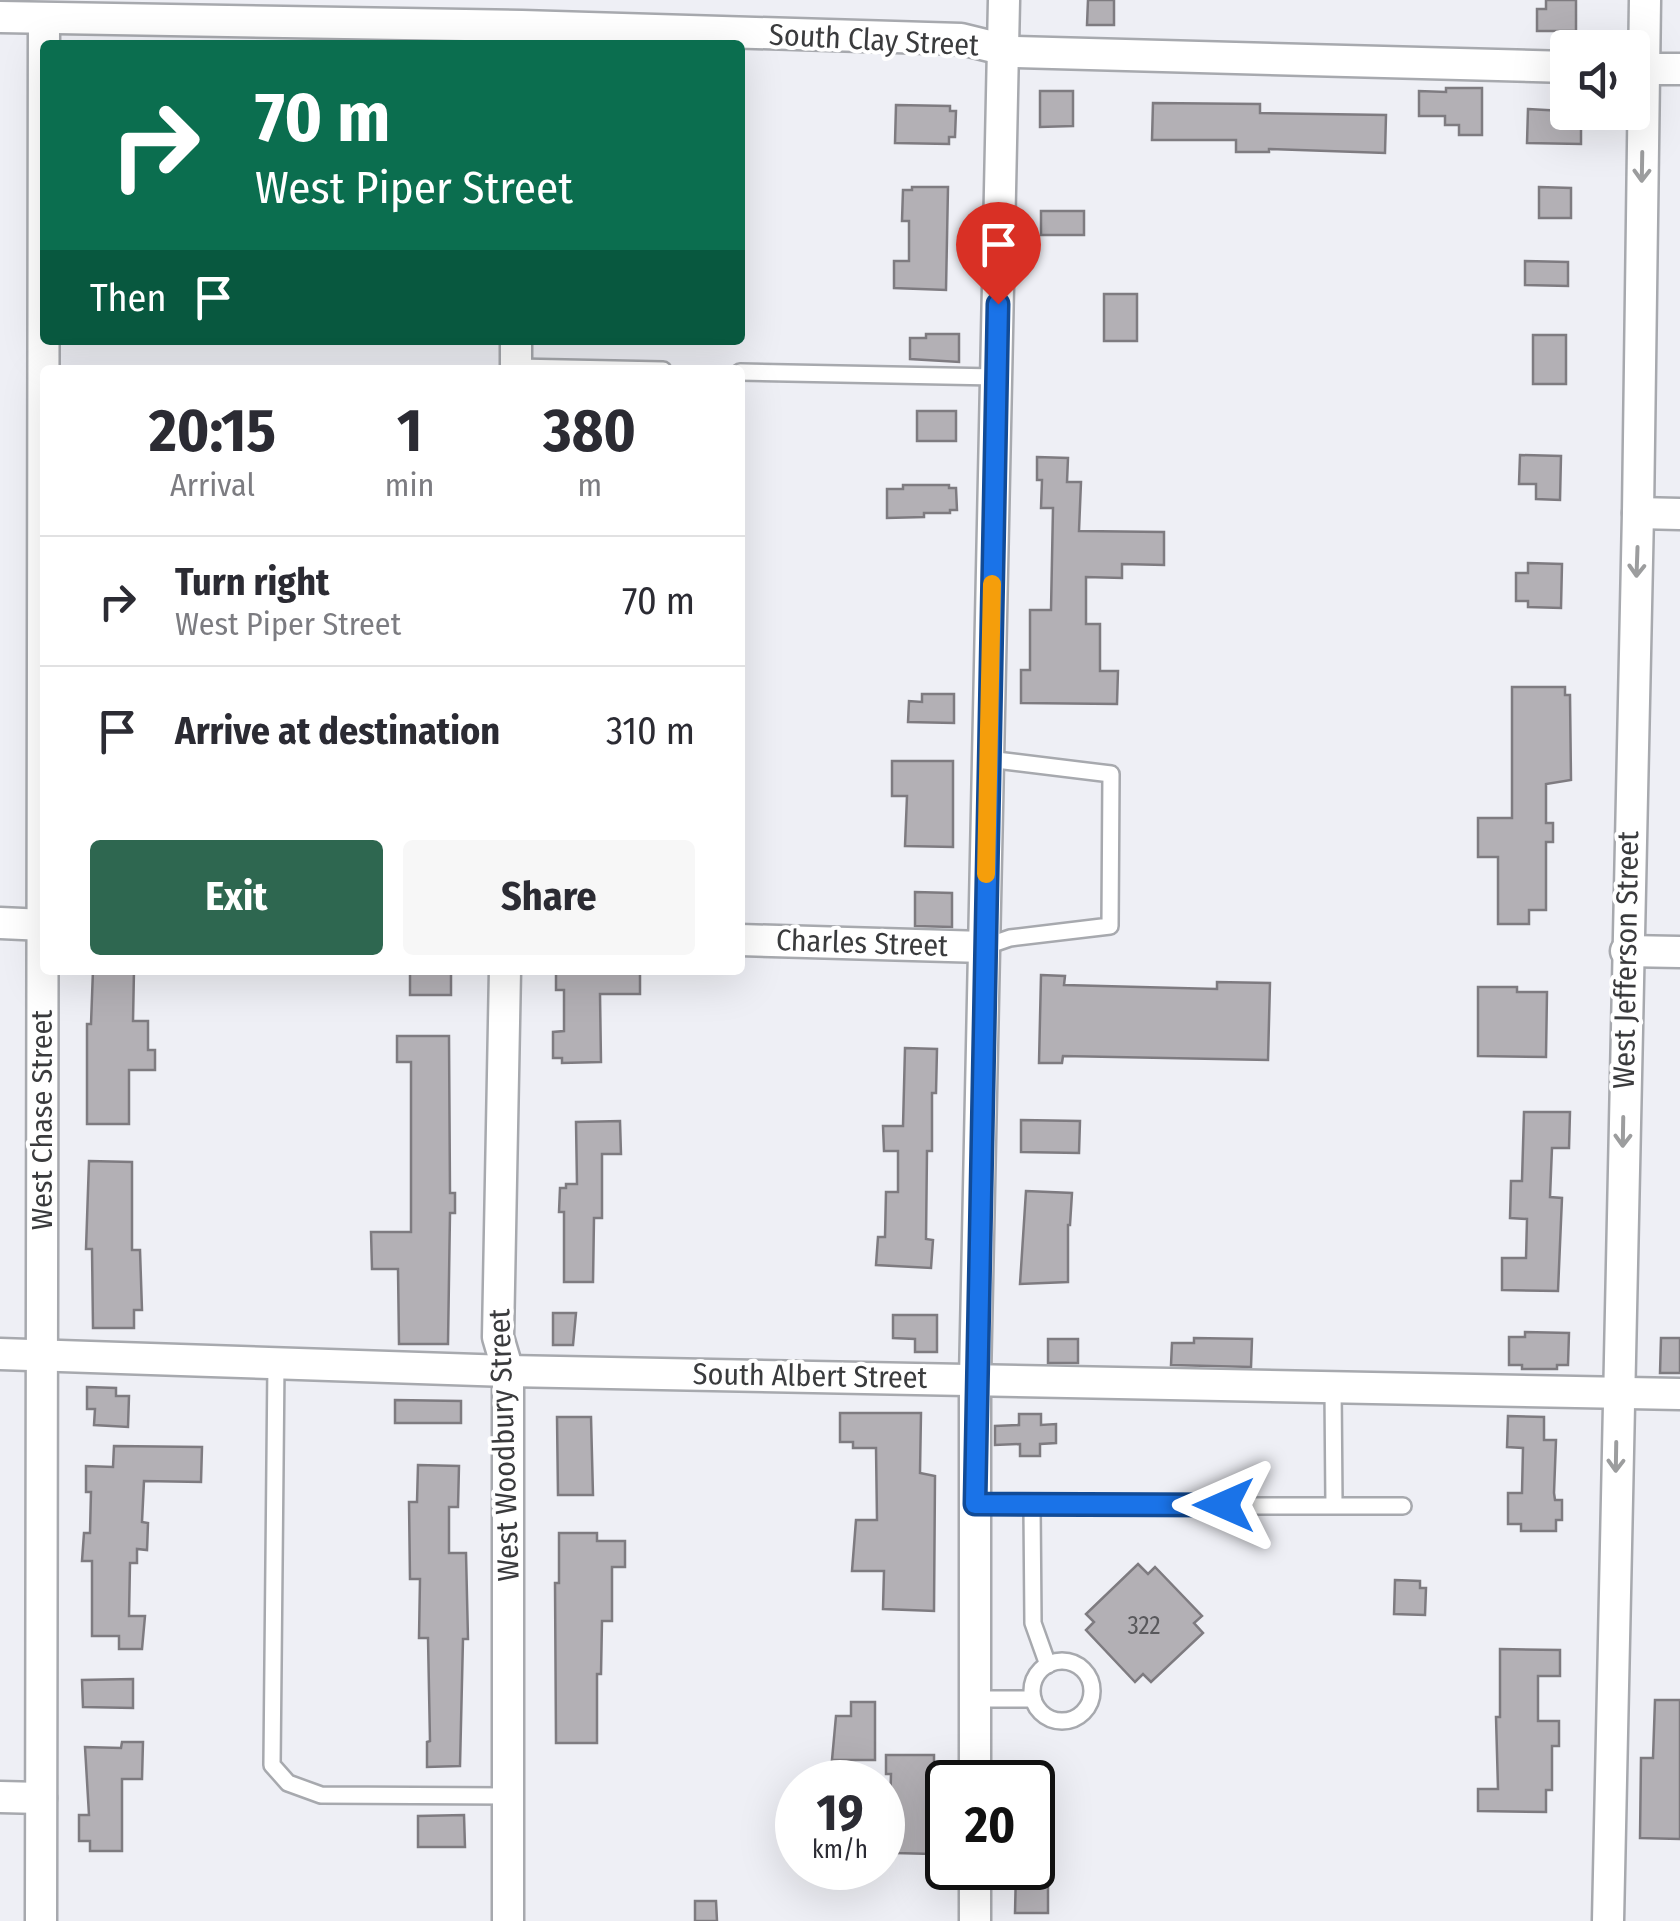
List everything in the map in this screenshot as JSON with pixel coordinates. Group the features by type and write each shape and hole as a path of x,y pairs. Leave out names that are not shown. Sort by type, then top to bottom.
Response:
{"street":[{"path":"975,1760 975,1380 1004,0"},
{"name":"West Jefferson Street","path":"1642,30 1645,0"},
{"name":"South Clay Street","path":"0,17 385,12 522,36 961,39 1003,49 1550,66"},
{"name":"West Chase Street","path":"44,19 44,40"},
{"path":"1650,69 1680,69"},
{"name":"West Jefferson Street","path":"1608,1921 1638,514 1638,130"},
{"path":"1638,514 1680,514"},
{"path":"0,924 40,925"},
{"name":"Charles Street","path":"745,940 984,947"},
{"path":"1626,951 1680,952"},
{"name":"West Chase Street","path":"41,1921 44,975"},
{"name":"West Woodbury Street","path":"505,975 498,1337 508,1371 508,1921"},
{"name":"South Albert Street","path":"0,1354 508,1371 1680,1394"},
{"path":"0,1798 40,1798"},
{"path":"974,1921 975,1890"}],"lane":[{"path":"516,359 596,365"},
{"path":"745,372 996,378"},
{"path":"984,947 1010,938 1110,926 1111,774 988,758"},
{"path":"276,1363 272,1766 288,1782 321,1795 508,1796"},
{"path":"1333,1387 1334,1505"},
{"path":"975,1504 1403,1506"},
{"path":"1032,1506 1033,1623 1048,1664"},
{"path":"1058,1661 1077,1666 1090,1681 1090,1700 1079,1716 1061,1722 1044,1715 1033,1700 1034,1680 1048,1664 1058,1661"},
{"path":"975,1700 1033,1700"}],"building":[{"path":"1088,0 1114,0 1114,25 1087,25"},
{"path":"1546,0 1576,0 1576,30 1537,31 1537,9 1546,9"},
{"path":"1446,88 1482,88 1482,135 1459,135 1459,125 1445,125 1445,116 1419,116 1419,91 1446,92"},
{"path":"1040,91 1073,91 1073,126 1040,127"},
{"path":"1153,103 1260,104 1260,113 1386,115 1385,153 1269,149 1236,152 1236,140 1152,140"},
{"path":"896,105 950,106 950,111 956,111 955,137 949,137 949,144 895,143"},
{"path":"1528,109 1550,110 1550,130 1581,130 1581,144 1527,143"},
{"path":"948,187 946,290 894,288 894,261 909,261 909,221 902,221 903,190"},
{"path":"1539,187 1571,188 1571,218 1539,218"},
{"path":"1041,211 1084,211 1084,235 1041,235"},
{"path":"1525,261 1568,262 1568,286 1525,285"},
{"path":"1104,294 1137,294 1137,341 1104,341"},
{"path":"926,334 959,334 959,362 910,359 910,338 926,338"},
{"path":"1533,335 1566,335 1566,384 1533,384"},
{"path":"917,411 956,411 956,441 917,441"},
{"path":"1520,455 1561,456 1560,500 1536,499 1536,484 1519,484"},
{"path":"1037,457 1068,458 1067,482 1081,482 1079,531 1164,532 1164,565 1122,564 1122,578 1086,577 1086,624 1100,624 1100,671 1118,671 1117,704 1021,703 1021,670 1030,670 1030,610 1051,610 1053,508 1041,508 1042,480 1037,480"},
{"path":"903,485 956,488 957,510 924,513 924,517 887,518 887,489 903,489"},
{"path":"1528,563 1562,564 1561,608 1528,607 1528,601 1516,601 1516,573 1528,573"},
{"path":"1512,687 1565,687 1565,695 1570,695 1571,780 1546,784 1546,823 1553,823 1553,842 1546,842 1546,910 1529,910 1529,924 1498,924 1498,857 1478,857 1478,818 1512,818"},
{"path":"922,694 954,694 954,723 908,722 909,701 922,702"},
{"path":"892,761 953,761 953,847 905,846 907,796 892,796"},
{"path":"915,892 952,893 952,927 915,926"},
{"path":"93,975 134,975 133,1021 148,1021 148,1050 155,1050 155,1070 129,1070 129,1124 87,1124 87,1024 91,1024"},
{"path":"410,975 451,975 451,995 410,995"},
{"path":"556,975 640,975 640,994 600,994 601,1062 562,1063 562,1058 553,1058 553,1032 564,1031 564,990 556,990"},
{"path":"1041,975 1065,976 1064,985 1217,989 1217,982 1270,983 1268,1060 1063,1056 1062,1063 1039,1063"},
{"path":"1478,987 1547,992 1546,1057 1478,1056"},
{"path":"397,1036 449,1036 450,1193 455,1193 455,1213 450,1213 448,1344 399,1344 398,1269 372,1269 371,1232 411,1232 411,1062 397,1062"},
{"path":"905,1048 937,1049 932,1151 927,1151 926,1239 933,1240 931,1268 876,1265 878,1237 885,1237 886,1192 898,1192 898,1151 884,1151 883,1126 903,1126"},
{"path":"1524,1112 1570,1112 1569,1148 1552,1148 1550,1197 1562,1198 1558,1291 1502,1290 1502,1258 1526,1258 1527,1219 1510,1218 1511,1181 1522,1181"},
{"path":"1021,1120 1080,1121 1079,1153 1021,1152"},
{"path":"620,1121 621,1154 602,1154 602,1218 594,1218 593,1282 564,1282 560,1188 577,1184 576,1122"},
{"path":"89,1161 132,1162 132,1250 140,1250 142,1310 134,1310 134,1328 93,1328 92,1249 86,1249"},
{"path":"1026,1191 1072,1193 1068,1282 1020,1284"},
{"path":"553,1313 576,1313 573,1345 553,1345"},
{"path":"893,1315 937,1315 937,1352 915,1352 915,1339 893,1338"},
{"path":"1525,1332 1569,1333 1568,1365 1557,1365 1557,1369 1522,1369 1522,1365 1509,1365 1509,1337 1525,1337"},
{"path":"1194,1338 1252,1339 1251,1367 1171,1365 1172,1343 1194,1343"},
{"path":"1661,1338 1680,1338 1680,1373 1660,1373"},
{"path":"1048,1339 1078,1339 1078,1363 1048,1363"},
{"path":"87,1387 116,1388 116,1396 129,1396 128,1427 94,1425 95,1409 87,1409"},
{"path":"395,1400 461,1401 461,1423 395,1423"},
{"path":"840,1413 921,1413 920,1473 935,1476 934,1611 883,1609 884,1571 852,1571 856,1520 877,1520 876,1448 853,1448 853,1442 840,1442"},
{"path":"1019,1414 1041,1414 1041,1425 1056,1424 1056,1443 1040,1444 1040,1456 1020,1456 1020,1444 995,1445 995,1426 1019,1425"},
{"path":"1508,1416 1544,1417 1544,1440 1556,1440 1554,1493 1555,1500 1562,1500 1562,1520 1556,1520 1556,1531 1521,1531 1521,1524 1508,1524 1508,1493 1522,1493 1523,1448 1507,1447"},
{"path":"557,1417 591,1417 593,1495 558,1495"},
{"path":"114,1446 202,1447 201,1482 144,1481 142,1522 148,1523 147,1550 137,1549 137,1563 130,1563 129,1616 145,1616 142,1649 119,1649 119,1636 92,1636 92,1561 82,1561 84,1533 90,1533 91,1492 86,1492 86,1466 113,1467"},
{"path":"418,1465 459,1466 458,1507 449,1507 449,1553 466,1553 468,1639 463,1639 460,1766 427,1767 428,1638 419,1638 420,1579 410,1579 409,1502 417,1502"},
{"path":"559,1533 597,1533 597,1541 625,1541 625,1567 612,1567 612,1621 602,1621 597,1743 556,1743 555,1583 559,1583"},
{"path":"1138,1564 1148,1574 1155,1567 1202,1616 1194,1623 1203,1633 1151,1682 1143,1674 1135,1682 1086,1630 1094,1622 1086,1614"},
{"path":"1395,1580 1420,1581 1420,1588 1426,1588 1425,1615 1394,1614"},
{"path":"1500,1649 1560,1650 1560,1676 1538,1676 1538,1721 1559,1721 1559,1746 1552,1746 1552,1790 1546,1790 1546,1812 1478,1811 1478,1789 1498,1789 1496,1717 1500,1717"},
{"path":"133,1679 133,1708 83,1707 82,1680"},
{"path":"1655,1700 1680,1700 1680,1839 1640,1838 1641,1758 1653,1758"},
{"path":"851,1702 875,1702 875,1760 832,1760 836,1716 851,1716"},
{"path":"122,1742 143,1742 142,1779 122,1779 122,1851 90,1851 90,1841 79,1841 79,1815 89,1815 85,1747 121,1748"},
{"path":"886,1755 934,1755 934,1760 925,1760 925,1854 905,1853 905,1760 886,1760"},
{"path":"464,1815 465,1847 418,1847 418,1816"},
{"path":"1016,1890 1048,1890 1048,1913 1015,1913"},
{"path":"695,1901 716,1901 717,1921 695,1921"}],"slow traffic":[{"path":"986,874 992,584"}],"route":[{"path":"998,304 975,1504 1224,1505"}]}
